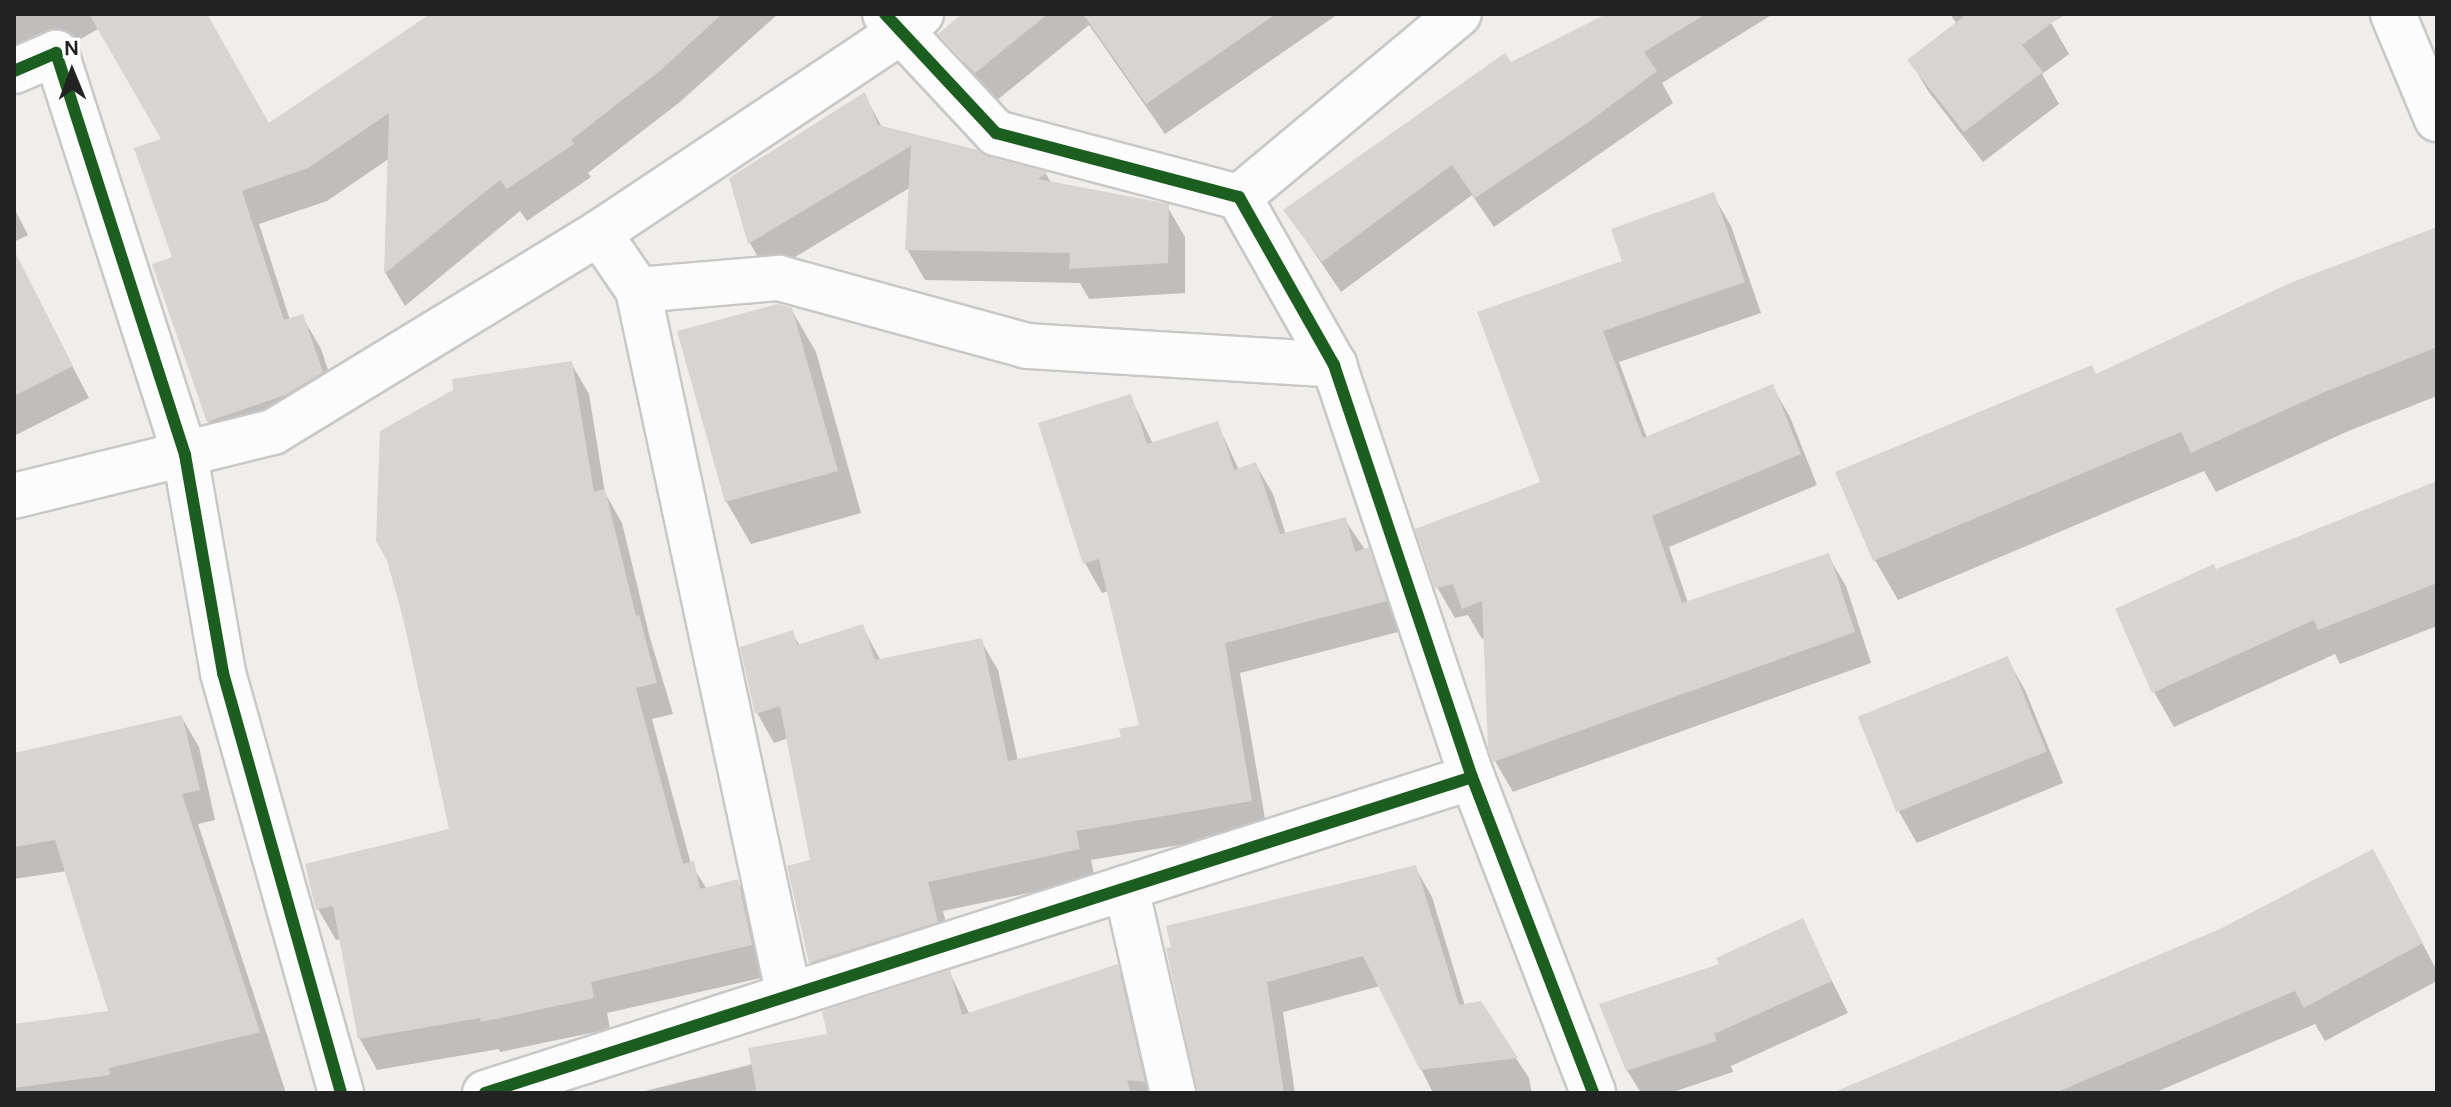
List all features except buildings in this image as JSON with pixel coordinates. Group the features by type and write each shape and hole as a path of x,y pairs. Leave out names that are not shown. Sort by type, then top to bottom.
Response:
{"street":[{"path":"1239,197 1459,14"},
{"path":"2393,14 2437,119"},
{"path":"14,496 273,432 599,233 902,20 996,133 1239,197 1334,365 1472,777 1593,1093"},
{"path":"14,71 56,53 185,455 223,673 341,1093"},
{"path":"599,233 638,290 789,996"},
{"path":"638,290 779,278 1027,346 1334,365"},
{"path":"485,1093 1472,777"},
{"path":"1126,888 1173,1093"}],"cycle path":[{"path":"885,14 996,133 1239,197 1334,365 1472,777 1593,1093"},
{"path":"14,71 56,53 185,455 223,673 341,1093"},
{"path":"485,1093 1472,777"}]}
